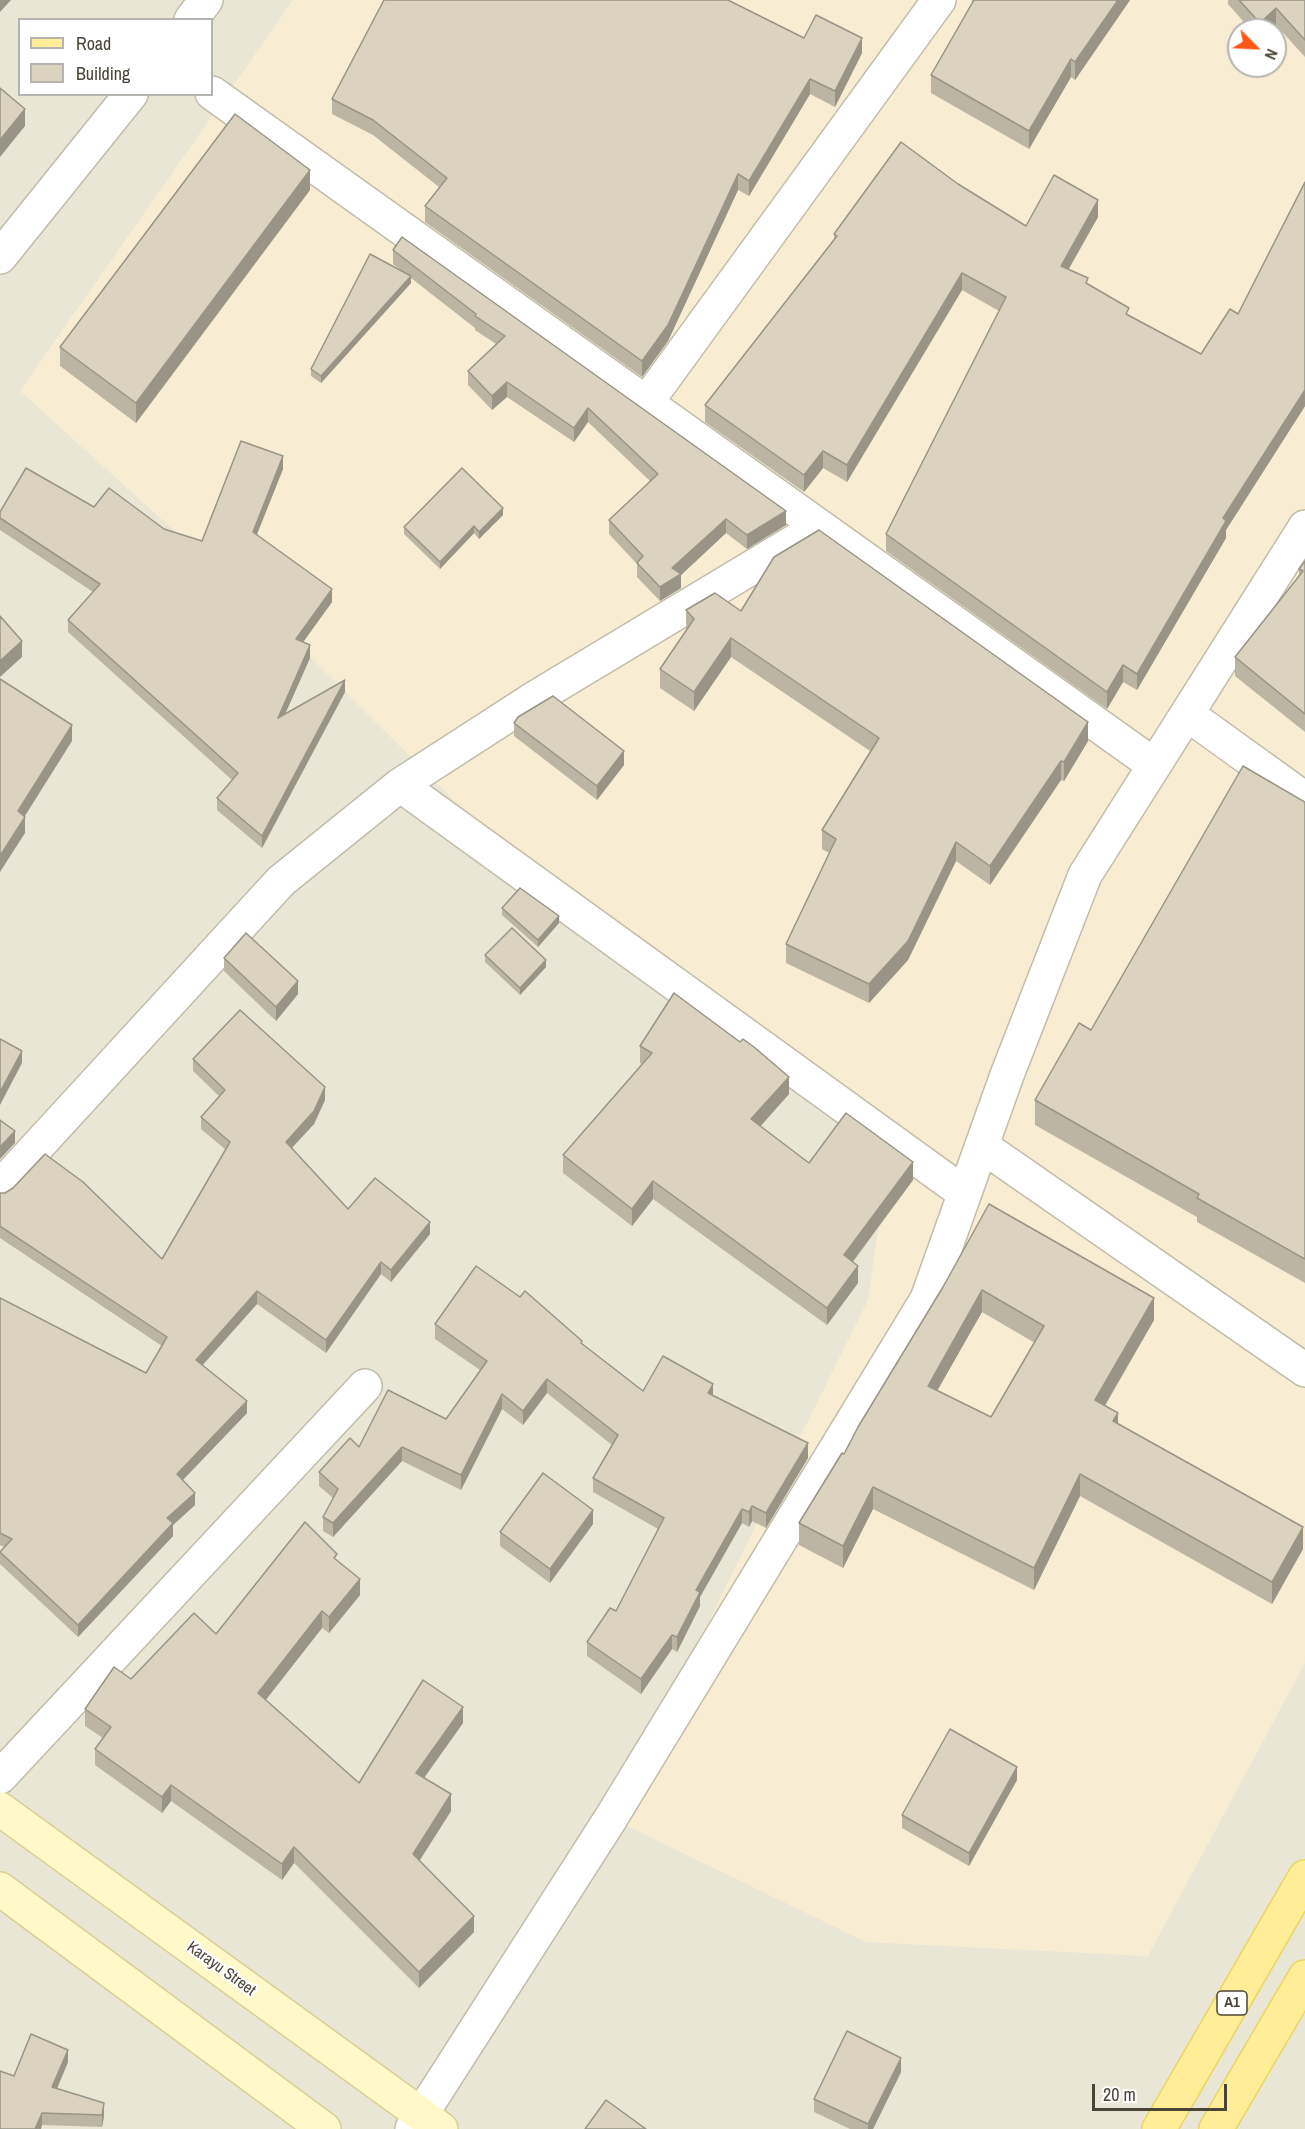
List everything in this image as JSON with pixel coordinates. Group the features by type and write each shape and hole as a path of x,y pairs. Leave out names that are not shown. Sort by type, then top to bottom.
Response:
{"main road":[{"name":"Karayu Street","path":"0,1809 425,2124"},
{"name":"A1","path":"1159,2129 1305,1877"},
{"path":"0,1889 324,2129"},
{"path":"1215,2129 1305,1977"}],"street":[{"path":"192,18 206,0"},
{"path":"646,403 939,0"},
{"path":"213,94 1154,765"},
{"path":"0,257 129,96"},
{"path":"0,1187 281,881 400,785 530,701 819,527"},
{"path":"425,2124 927,1299 1007,1075 1085,875 1305,527"},
{"path":"1186,714 1305,799"},
{"path":"400,785 964,1193"},
{"path":"982,1146 1305,1370"},
{"path":"0,1777 365,1386"}],"shaded area":[{"path":"0,0 1305,0 1305,2129 0,2129"},
{"path":"293,0 1295,0 1305,13 1305,1663 1148,1956 866,1942 611,1818 868,1300 891,1137 610,956 274,621 20,391"}],"building":[{"path":"384,0 728,0 804,38 816,15 862,38 835,91 810,79 749,181 738,174 668,325 642,361 425,206 447,178 373,120 332,99"},
{"path":"974,0 1118,0 1075,62 1071,59 1029,131 931,75"},
{"path":"1239,0 1305,0 1305,40 1276,8 1265,18 1255,18"},
{"path":"0,88 25,109 0,140"},
{"path":"235,114 310,170 136,403 60,347"},
{"path":"901,142 958,184 1026,226 1054,175 1098,200 1061,266 1088,278 1086,283 1129,308 1126,314 1201,354 1230,309 1238,314 1305,182 1305,390 1223,518 1226,521 1137,674 1123,665 1107,692 886,534 1006,297 962,273 847,465 823,451 804,475 705,405 837,236 834,234"},
{"path":"402,237 786,511 747,535 726,519 672,568 681,574 660,587 637,563 643,556 609,520 658,474 588,408 574,428 507,382 492,396 468,371 505,336 475,316 476,314 393,250"},
{"path":"370,254 411,276 321,376 311,369"},
{"path":"241,441 283,456 253,532 332,589 296,639 310,645 278,718 345,680 262,836 217,798 238,773 68,620 100,584 0,518 0,512 26,468 94,507 109,488 164,529 202,541"},
{"path":"462,468 503,508 479,532 474,526 440,562 404,527"},
{"path":"819,530 1088,722 1064,762 1061,761 990,866 956,842 908,941 869,984 786,944 836,839 822,830 879,738 731,638 694,692 660,669 694,619 686,610 715,593 741,611 774,557"},
{"path":"1305,561 1305,714 1235,657 1303,571 1299,569"},
{"path":"0,616 22,641 0,661"},
{"path":"0,679 72,725 18,811 25,817 0,856"},
{"path":"553,696 624,751 597,786 514,723 518,717"},
{"path":"1243,766 1305,802 1305,1259 1197,1198 1199,1194 1035,1100 1079,1023 1091,1030"},
{"path":"520,888 559,916 538,940 502,908"},
{"path":"512,928 546,960 520,988 485,955"},
{"path":"246,933 298,981 276,1007 224,958"},
{"path":"674,993 740,1042 743,1039 754,1047 789,1077 751,1119 809,1163 846,1113 913,1162 844,1255 858,1266 827,1308 653,1181 632,1209 563,1155 652,1053 640,1046"},
{"path":"240,1010 325,1087 314,1111 286,1142 348,1209 375,1178 430,1222 391,1270 381,1262 326,1340 257,1291 196,1360 247,1401 177,1474 195,1493 167,1518 173,1523 78,1625 0,1552 12,1539 0,1533 0,1298 146,1373 167,1337 0,1226 0,1193 13,1188 45,1154 83,1182 162,1259 230,1142 201,1117 225,1090 193,1059"},
{"path":"0,1039 22,1051 0,1092"},
{"path":"0,1120 15,1131 0,1147"},
{"path":"989,1204 1154,1298 1095,1400 1118,1413 1113,1421 1303,1527 1272,1582 1080,1474 1034,1568 873,1487 843,1546 799,1523 842,1453 844,1454 943,1287","holes":["982,1290 1044,1326 991,1417 928,1386"]},
{"path":"476,1266 520,1297 525,1291 582,1341 581,1343 643,1391 663,1356 713,1384 708,1393 808,1443 766,1513 752,1506 749,1512 742,1509 696,1590 700,1592 677,1637 672,1635 641,1679 587,1642 610,1608 616,1611 664,1518 593,1478 618,1435 547,1379 523,1411 502,1394 461,1475 402,1447 333,1523 323,1517 338,1489 319,1472 350,1438 359,1447 388,1390 446,1419 487,1361 435,1324"},
{"path":"543,1473 593,1510 550,1569 500,1532"},
{"path":"305,1522 337,1554 334,1558 360,1579 329,1617 322,1611 258,1693 359,1783 423,1680 463,1707 416,1773 451,1794 413,1854 474,1916 419,1972 294,1847 282,1864 171,1785 162,1797 95,1749 111,1727 85,1709 114,1667 131,1679 194,1613 216,1634"},
{"path":"950,1729 1017,1767 969,1853 902,1815"},
{"path":"847,2031 901,2058 868,2124 814,2099"},
{"path":"31,2034 68,2050 52,2087 104,2103 102,2115 42,2113 35,2129 0,2129 0,2071 14,2076"},
{"path":"606,2100 646,2129 585,2129"}]}
